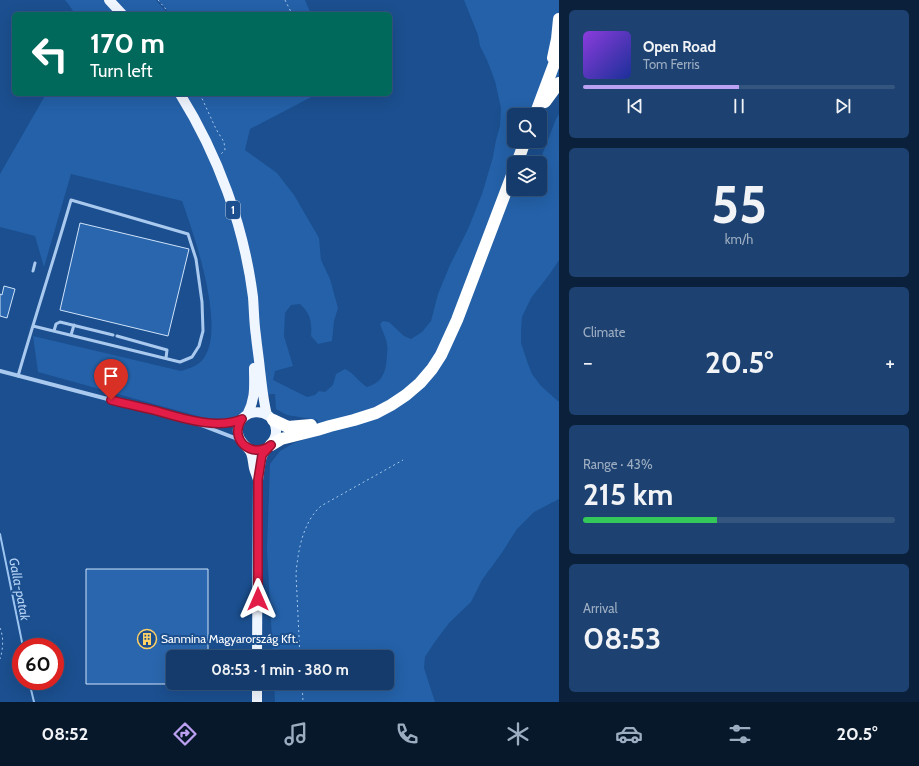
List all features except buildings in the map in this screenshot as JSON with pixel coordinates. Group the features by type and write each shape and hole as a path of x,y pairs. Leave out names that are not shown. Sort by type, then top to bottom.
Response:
{"highway":[{"path":"551,71 559,19"},
{"path":"538,108 559,51"},
{"path":"541,108 559,82"},
{"path":"271,445 282,439 376,413 406,395 420,383 441,356 458,320 507,189"},
{"path":"270,418 288,426 330,426"}],"main road":[{"path":"109,0 120,12"},
{"name":"1","path":"181,96 201,130 214,158 226,189 243,242 253,297 263,398 270,418 276,426 275,440 262,455 258,480 257,650"},
{"name":"1","path":"256,336 254,395 252,406 239,424 238,430 239,437 251,453 258,480"},
{"path":"245,417 257,412 270,418"},
{"path":"244,445 252,450 265,449 271,445"},
{"path":"257,690 257,702"}],"street":[{"path":"0,371 188,420 235,438 244,445"},
{"path":"188,420 221,424 236,422 245,417"}],"lane":[{"path":"18,376 39,304 48,280 71,200 188,234 196,260 202,302 204,331 199,346 192,357 180,362 33,326"},
{"path":"32,271 35,263"},
{"path":"54,331 56,324 60,322 113,335"},
{"path":"71,335 74,325"},
{"path":"117,336 167,350 166,358"}],"path":[{"path":"158,0 168,12"},
{"path":"285,0 291,12"},
{"path":"201,96 216,129 224,142 225,150 222,154 214,158"},
{"path":"300,650 296,574 299,549 306,526 317,510 322,506 402,460"},
{"path":"0,628 2,632 3,646 0,659"},
{"path":"302,690 303,702"}],"shaded area":[{"path":"65,0 156,0 166,12 74,12"},
{"path":"158,0 305,0 310,12 168,12"},
{"path":"464,0 559,0 559,77 536,108 507,108 507,148 521,148 522,156 507,156 507,196 547,196 547,156 542,156 545,148 547,148 547,142 559,114 559,260 531,298 522,317 521,343 532,374 541,386 559,402 559,499 534,512 517,529 482,580 471,602 449,623 425,657 424,668 435,702 275,702 274,690 394,690 394,650 273,650 267,550 270,464 280,451 294,443 321,433 317,420 287,415 276,409 275,394 255,395 241,418 223,421 201,417 38,372 33,336 181,371 191,368 202,361 210,343 212,325 206,280 194,235 182,201 71,174 44,267 35,236 0,227 0,174 45,96 313,96 250,129 245,150 277,173 294,195 319,238 321,260 330,279 338,308 334,321 332,341 318,344 311,336 311,323 309,315 300,304 291,305 285,313 284,336 293,366 275,371 273,380 307,397 315,395 319,391 325,392 333,385 336,374 345,369 367,387 373,385 381,379 386,366 387,346 380,324 383,321 389,322 404,336 411,339 422,332 431,321 438,294 450,265 468,229 482,194 500,126 501,108 495,81 480,46 478,35"}],"waterway":[{"name":"Galla-patak","path":"0,534 21,638"},
{"name":"Galla-patak","path":"31,690 34,702"}],"place":[{"name":"Sanmina Magyarország Kft.","path":"147,639"}],"route":[{"path":"111,400 188,420 221,424 236,422 242,419 238,427 238,434 244,445 252,450 259,450 265,449 271,445 262,455 258,480 258,599"}]}
